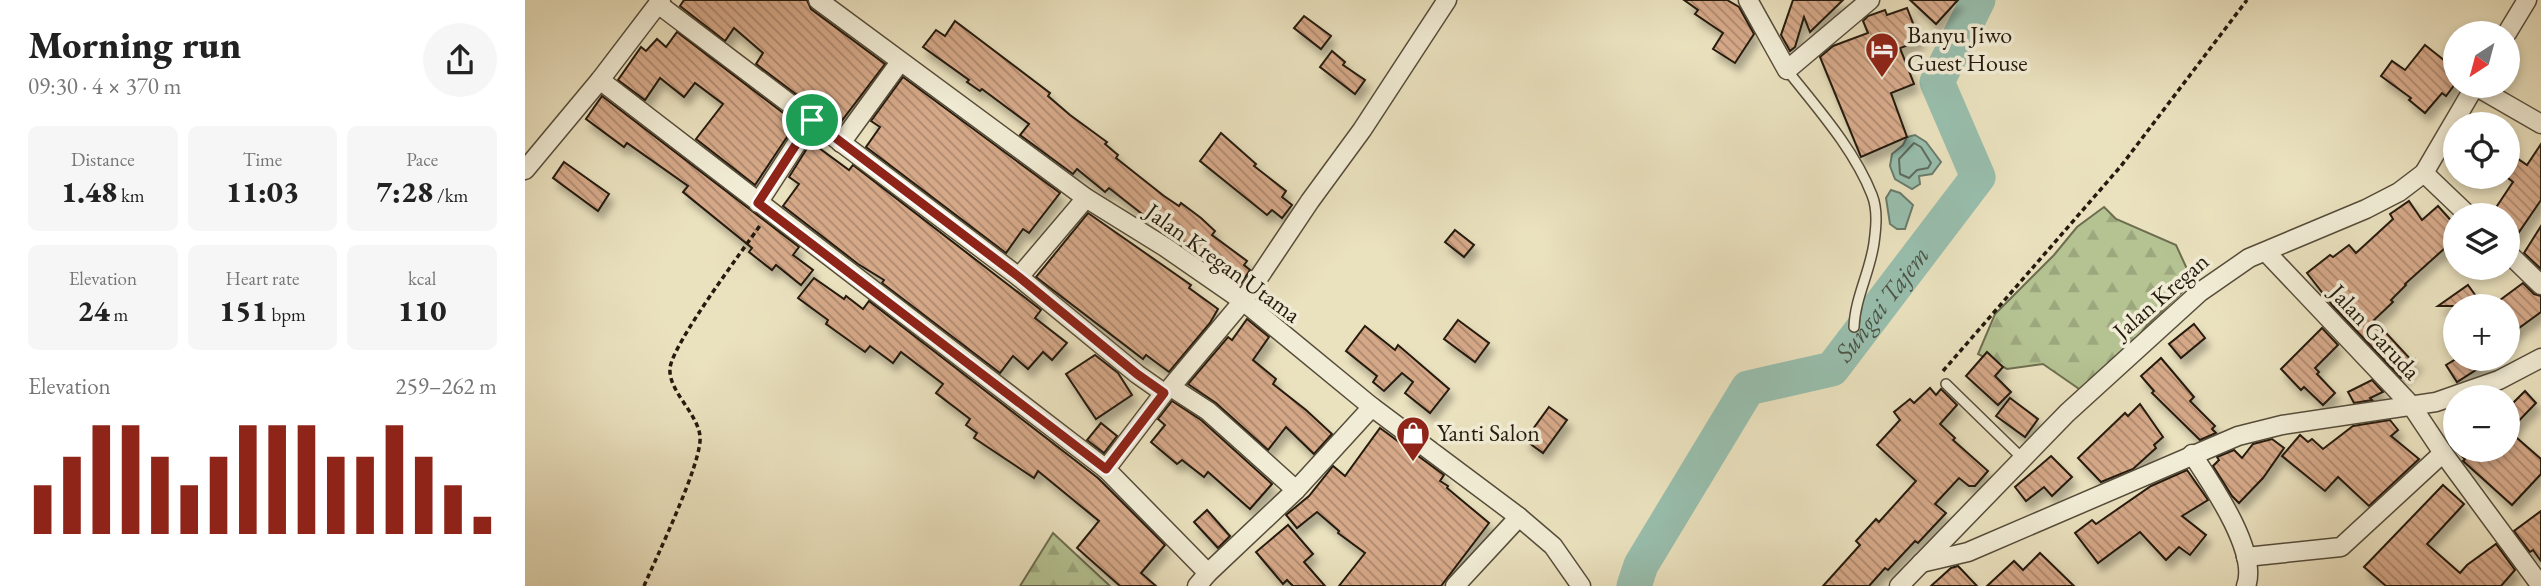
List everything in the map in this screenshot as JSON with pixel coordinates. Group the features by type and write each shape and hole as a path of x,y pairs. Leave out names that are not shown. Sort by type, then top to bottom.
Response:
{"street":[{"name":"Jalan Kregan Utama","path":"818,0 1086,198 1165,247 1243,301 1372,407 1553,546 1581,586"},
{"path":"1296,489 1207,411 1171,387 1243,301 1310,201 1362,130 1447,0"},
{"path":"1748,0 1787,69 1870,0"},
{"path":"2515,21 2528,0"},
{"path":"525,170 600,80 659,2 1019,277 1164,393 1106,469"},
{"path":"841,143 900,62"},
{"path":"600,80 1106,469 1203,579 1296,489 1372,407"},
{"name":"Jalan Kregan","path":"1904,584 1921,563 2067,413 2200,292 2234,266 2399,192 2424,173 2468,98"},
{"path":"2496,98 2541,124"},
{"path":"764,208 812,120"},
{"path":"2424,173 2455,203"},
{"path":"1019,277 1086,198"},
{"name":"Jalan Garuda","path":"2266,252 2411,405 2443,453"},
{"path":"2520,265 2541,285"},
{"path":"1921,563 1968,552 2238,436 2282,425 2436,402 2499,380 2541,358"},
{"path":"2246,557 2341,547 2443,453"},
{"path":"2192,454 2227,512 2246,557 2249,572 2246,586"},
{"name":"Jalan Garuda","path":"2450,462 2541,586"},
{"path":"1455,586 1518,517"}],"lane":[{"path":"1787,69 1844,144 1872,195 1876,225 1874,246 1857,305 1854,327"},
{"path":"1946,384 2023,459"}],"path":[{"path":"1946,384 1941,379 1941,374 2121,166 2247,0"},
{"path":"643,586 689,479 699,447 700,438 693,417 672,383 672,361 764,208"}],"green space":[{"path":"2104,207 2116,219 2176,245 2193,282 2147,325 2130,348 2085,393 2043,364 2007,369 1978,354 1995,314 2054,255 2077,227"},
{"path":"1053,533 1110,586 1020,586"}],"water":[{"path":"1915,135 1926,142 1941,162 1932,174 1919,176 1920,184 1912,189 1895,179 1890,166 1892,154 1903,145 1907,137"},
{"path":"1891,190 1900,193 1913,205 1905,229 1897,229 1890,224 1886,198"}],"building":[{"path":"684,0 807,0 811,9 885,64 840,123 811,101 809,104 756,64 763,53 734,28 725,41 680,6"},
{"path":"1684,0 1727,0 1739,7 1754,34 1735,63 1713,49 1723,33 1695,14 1698,10"},
{"path":"1793,0 1843,0 1810,32 1804,17 1795,47 1790,51 1781,35"},
{"path":"1910,0 1958,0 1936,24"},
{"path":"1907,8 1920,41 1900,48 1914,84 1891,93 1907,137 1861,157 1820,57 1833,46 1868,33 1863,21 1868,16 1885,10 1887,15"},
{"path":"1304,16 1331,36 1321,49 1294,28"},
{"path":"955,21 1050,93 1048,96 1070,115 1107,142 1105,144 1118,155 1116,158 1164,196 1179,206 1181,203 1201,218 1215,231 1212,235 1247,261 1244,265 1250,270 1240,285 1109,188 1105,192 1077,169 1073,174 1020,135 1029,124 982,89 980,91 967,82 969,80 923,47 936,30 945,36"},
{"path":"677,32 795,122 755,185 696,139 723,104 695,83 684,97 660,78 645,100 618,80 641,47 646,51 657,39 666,47"},
{"path":"2425,45 2443,59 2443,94 2425,113 2409,100 2411,98 2381,76 2392,61 2405,70"},
{"path":"1332,51 1345,62 1343,65 1365,80 1355,94 1320,67"},
{"path":"903,77 1060,193 1029,233 1023,229 1006,253 866,147 880,127 871,121"},
{"path":"602,96 799,247 793,255 813,270 801,285 776,265 772,270 749,252 752,248 683,192 688,186 627,143 624,147 586,119"},
{"path":"1221,133 1256,164 1254,166 1286,191 1282,197 1292,205 1282,218 1272,210 1267,215 1200,161"},
{"path":"811,142 849,170 853,165 1041,310 1035,318 1067,343 1052,360 1043,352 1028,369 1013,356 1000,373 882,283 884,280 858,264 783,206 799,184 789,177"},
{"path":"2541,144 2541,200 2520,231 2520,203 2499,203 2508,189 2520,189 2520,160 2527,165"},
{"path":"564,162 609,194 598,211 553,178"},
{"path":"2409,201 2422,220 2438,206 2443,212 2443,250 2405,284 2391,300 2393,302 2374,320 2412,361 2415,359 2417,362 2401,378 2332,305 2307,273 2330,255 2333,257 2349,245 2356,253 2393,219 2390,214"},
{"path":"1088,213 1191,285 1189,288 1218,309 1210,323 1169,372 1146,355 1143,359 1036,277"},
{"path":"2541,226 2541,269 2524,253"},
{"path":"1455,230 1474,245 1464,257 1445,242"},
{"path":"814,278 863,309 869,301 1098,478 1165,545 1141,573 1156,586 1120,586 1077,548 1099,521 1038,471 1034,478 974,438 977,433 966,425 970,419 936,393 943,384 901,352 893,363 870,346 865,352 826,324 828,320 798,298"},
{"path":"2523,283 2534,294 2541,296 2541,312 2520,327 2520,294 2508,294"},
{"path":"2468,285 2474,294 2455,294"},
{"path":"1247,319 1269,337 1253,360 1276,379 1273,384 1332,434 1314,454 1286,427 1268,450 1216,403 1188,384 1228,337 1232,340"},
{"path":"1458,320 1489,343 1475,362 1444,339"},
{"path":"2194,324 2205,338 2181,358 2169,344"},
{"path":"1365,326 1395,350 1398,345 1449,389 1430,413 1405,393 1413,382 1402,373 1384,391 1373,382 1377,376 1346,351"},
{"path":"2322,328 2338,345 2315,368 2319,372 2317,374 2335,393 2323,405 2304,387 2301,390 2281,369"},
{"path":"1987,352 2003,367 1995,376 2011,392 1998,405 1966,376"},
{"path":"1095,355 1118,373 1132,395 1096,419 1066,374"},
{"path":"2161,358 2194,397 2190,401 2215,426 2212,429 2216,433 2200,440 2152,393 2154,391 2141,376"},
{"path":"2450,371 2474,371 2457,382"},
{"path":"2372,380 2383,392 2370,398 2372,400 2354,403 2348,392"},
{"path":"1930,388 1936,395 1941,389 1957,405 1940,424 1955,438 1953,440 1988,471 1975,486 1969,486 1959,478 1935,504 1946,513 1918,543 1915,541 1869,586 1823,586 1860,545 1856,541 1876,519 1879,522 1916,481 1877,445 1900,420 1894,412 1910,399 1914,403"},
{"path":"2525,391 2536,403 2520,420 2520,396"},
{"path":"2010,398 2038,419 2025,437 1996,416"},
{"path":"1172,401 1201,420 1272,484 1250,509 1208,472 1204,477 1182,460 1177,464 1151,442 1165,425 1158,419"},
{"path":"2140,404 2163,437 2154,445 2156,448 2133,469 2101,482 2078,458 2125,413 2128,416"},
{"path":"1549,407 1567,420 1543,453 1525,440"},
{"path":"2390,420 2398,430 2391,436 2419,459 2369,506 2338,477 2325,491 2282,456 2300,435 2308,442 2312,439 2323,449 2353,426"},
{"path":"1101,423 1117,436 1104,453 1087,440"},
{"path":"1380,428 1444,475 1440,481 1489,523 1441,586 1339,586 1365,553 1338,533 1339,531 1317,512 1297,528 1286,515 1309,496 1333,466 1345,476"},
{"path":"2272,439 2284,448 2263,478 2239,503 2213,466 2219,460 2217,457 2234,450 2242,458 2253,444"},
{"path":"2520,441 2541,459 2541,474 2512,505 2464,462 2520,462"},
{"path":"2051,456 2072,477 2052,496 2044,487 2026,501 2015,487"},
{"path":"2187,470 2208,500 2182,516 2206,535 2190,555 2179,547 2166,560 2140,532 2098,563 2075,533 2092,520 2096,524 2151,486"},
{"path":"2443,485 2464,504 2427,544 2460,573 2496,544 2515,570 2501,586 2386,586 2364,567"},
{"path":"1207,510 1230,536 1218,548 1194,522"},
{"path":"2541,511 2541,561 2533,550 2530,552 2514,531"},
{"path":"1288,525 1313,554 1304,562 1325,586 1293,586 1287,580 1283,584 1256,552"},
{"path":"2040,553 2074,586 1987,586 2014,561 2023,570"},
{"path":"1958,566 1977,586 1931,586 1951,568"}],"waterway":[{"name":"Sungai Tajem","path":"1634,586 1641,565 1748,388 1832,369 1978,177 1937,82 1978,0"}],"place":[{"name":"Banyu Jiwo Guest House","path":"1882,79"},
{"name":"Yanti Salon","path":"1413,463"}],"route":[{"path":"812,120 1019,277 1164,393 1106,469 758,203 812,120"}]}
